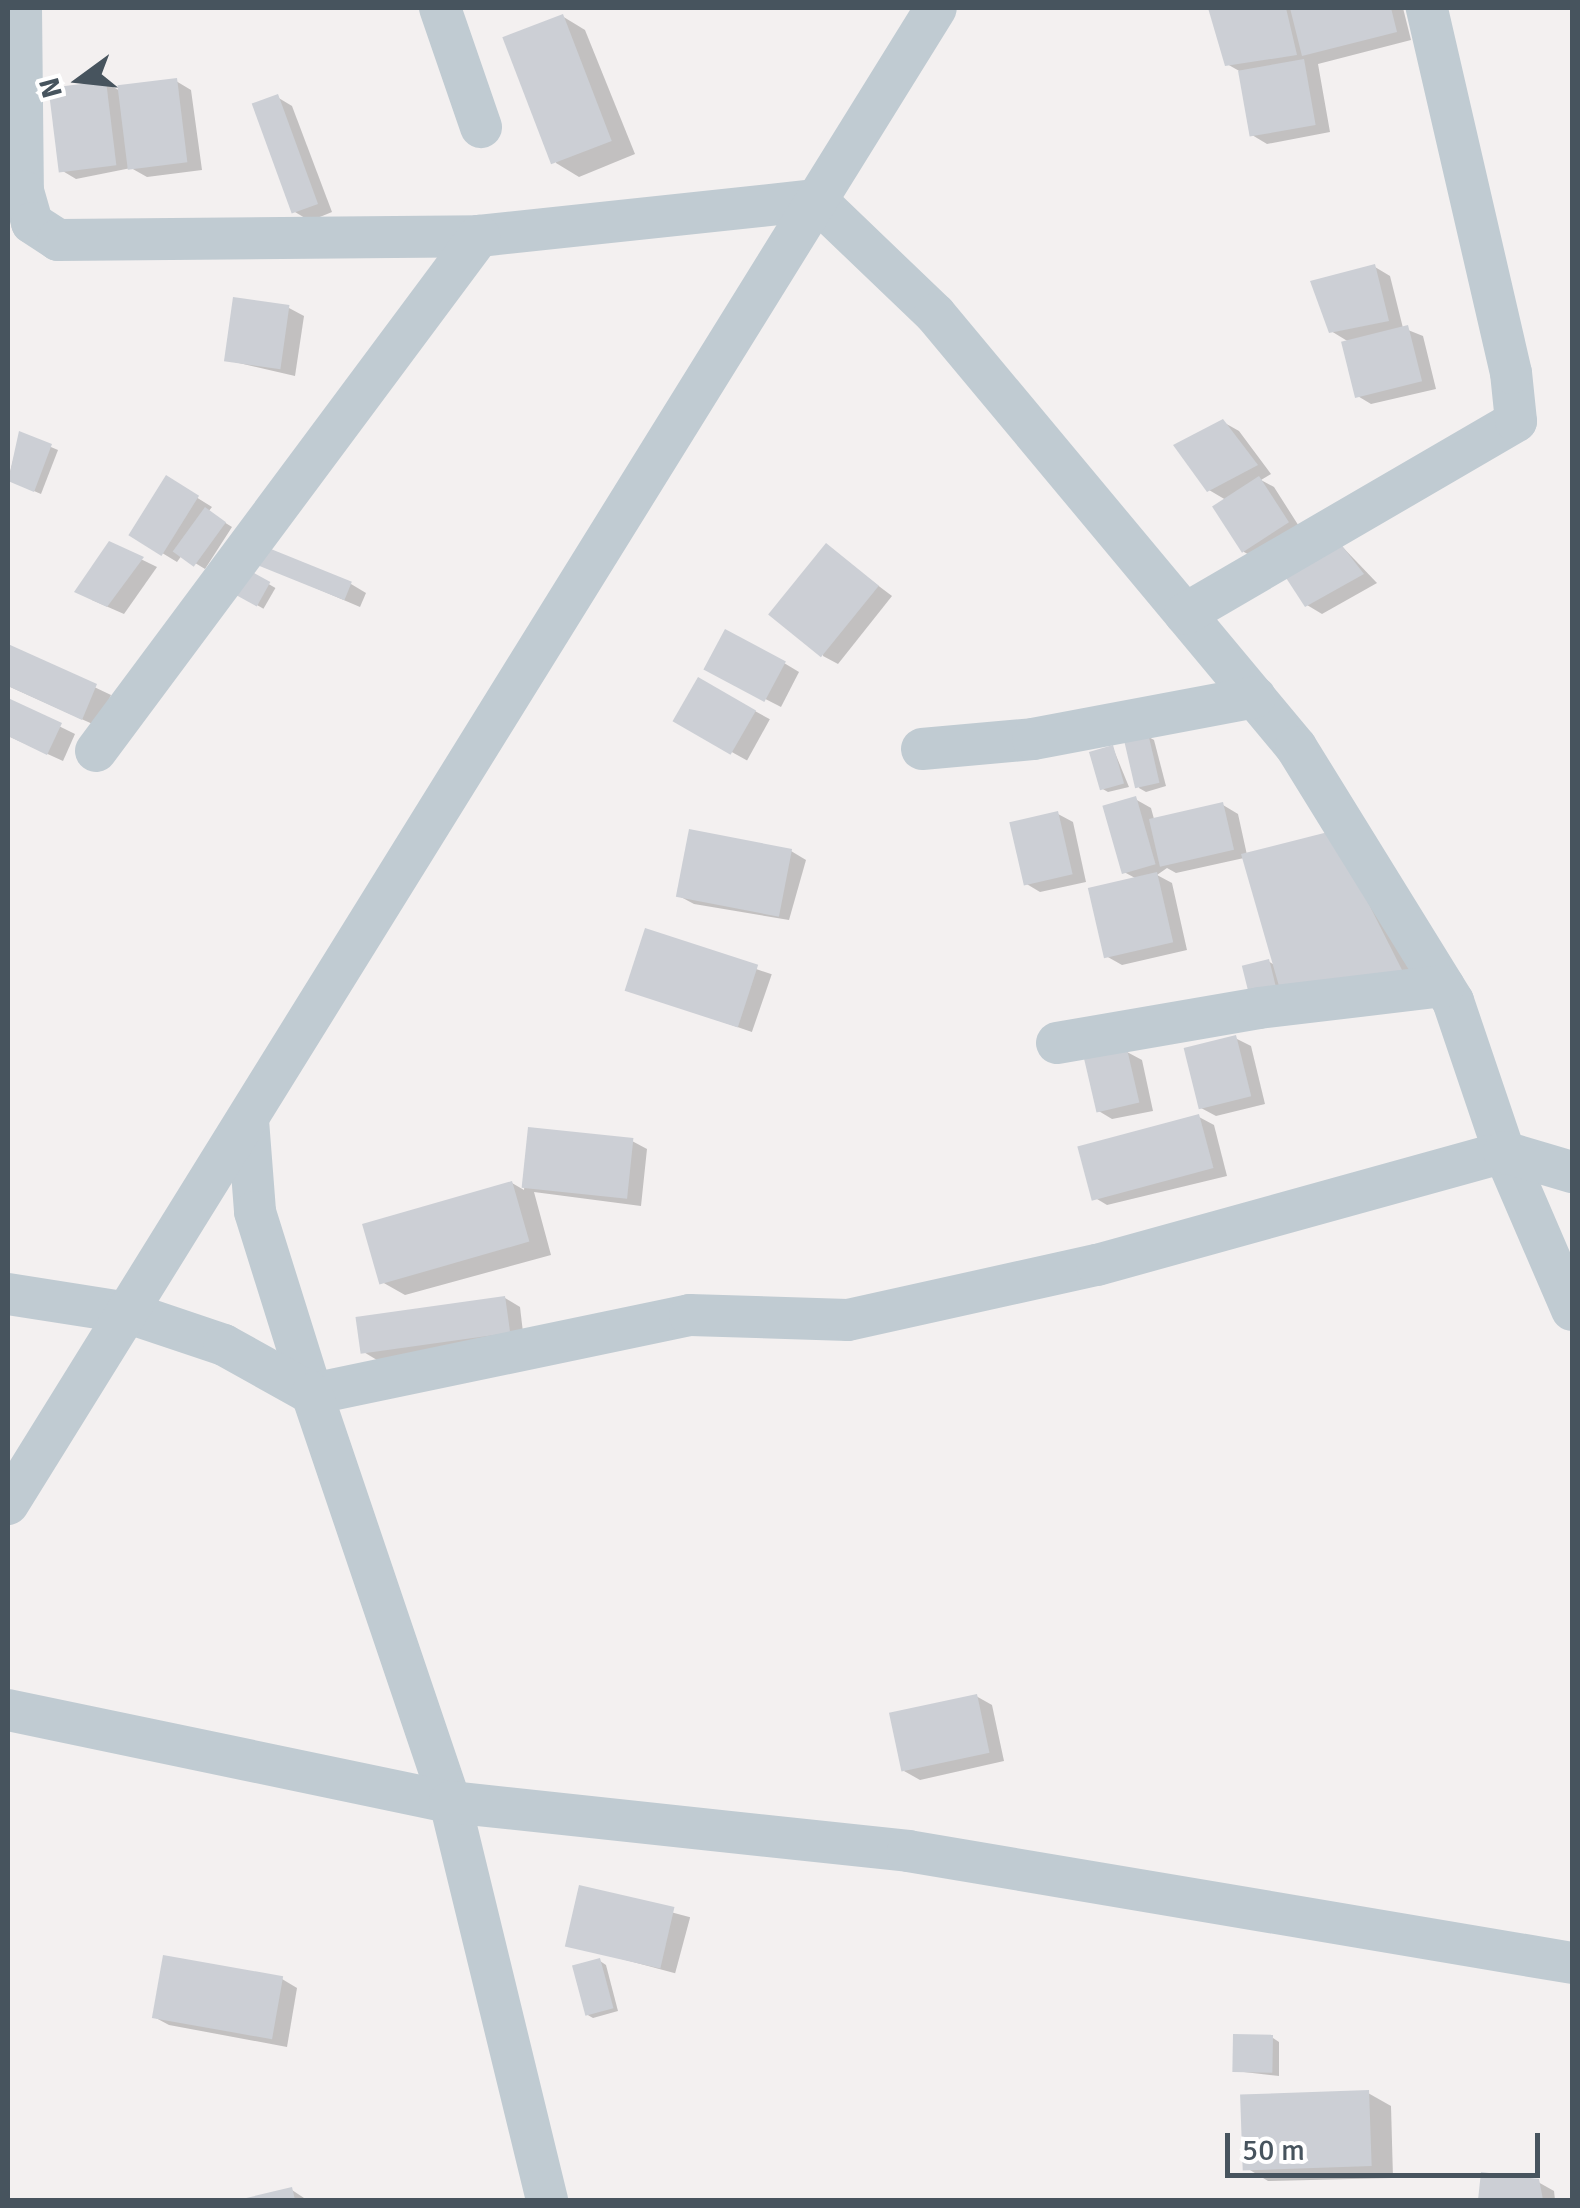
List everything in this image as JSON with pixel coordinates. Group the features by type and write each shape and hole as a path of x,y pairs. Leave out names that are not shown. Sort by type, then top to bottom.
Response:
{"street":[{"path":"21,8 23,192 32,223 58,240 479,236 816,200"},
{"path":"440,8 481,127"},
{"path":"8,1504 936,8"},
{"path":"1185,614 1516,421 1511,373 1427,8"},
{"path":"816,200 934,314 1296,746 1444,986 1504,1152 1572,1310"},
{"path":"96,750 479,236"},
{"path":"922,750 1034,739 1255,697"},
{"path":"1057,1042 1259,1008 1444,986"},
{"path":"248,1120 254,1212 450,1802 548,2200"},
{"path":"8,1294 129,1313 224,1345 312,1394 690,1314 848,1320 1097,1265 1504,1152 1572,1172"},
{"path":"8,1710 450,1802 908,1850 1572,1964"}],"building":[{"path":"1208,8 1286,8 1297,55 1225,66"},
{"path":"1290,8 1391,8 1397,32 1302,56"},
{"path":"563,14 612,141 551,164 502,37"},
{"path":"1304,59 1316,125 1250,137 1238,71"},
{"path":"177,78 187,162 128,170 117,85"},
{"path":"106,81 116,165 59,172 48,88"},
{"path":"278,94 318,204 292,214 252,104"},
{"path":"1375,264 1389,321 1329,333 1310,281"},
{"path":"233,297 289,305 280,369 224,361"},
{"path":"1408,325 1422,381 1355,398 1341,342"},
{"path":"1223,419 1258,465 1207,492 1173,445"},
{"path":"19,431 52,444 34,492 8,481"},
{"path":"166,475 199,496 161,556 128,535"},
{"path":"1259,476 1289,522 1242,553 1212,506"},
{"path":"205,507 226,522 194,567 173,551"},
{"path":"1333,534 1364,574 1305,607 1277,564"},
{"path":"109,541 144,557 107,607 74,592"},
{"path":"826,543 879,586 821,657 768,614"},
{"path":"261,545 352,582 344,600 254,564"},
{"path":"245,568 270,582 257,607 231,592"},
{"path":"725,629 786,661 764,702 703,670"},
{"path":"8,644 97,684 82,720 8,686"},
{"path":"698,677 756,710 731,755 672,721"},
{"path":"8,698 62,723 47,755 8,736"},
{"path":"1148,733 1159,783 1135,788 1124,739"},
{"path":"1113,745 1124,783 1100,790 1089,752"},
{"path":"1136,796 1156,864 1122,874 1102,806"},
{"path":"1223,802 1234,850 1160,867 1149,819"},
{"path":"1058,811 1073,874 1024,886 1009,822"},
{"path":"689,829 792,849 779,917 676,897"},
{"path":"1332,831 1402,970 1281,993 1241,854"},
{"path":"1157,872 1173,942 1104,958 1088,888"},
{"path":"645,928 758,965 738,1028 625,991"},
{"path":"1269,959 1276,987 1249,994 1242,966"},
{"path":"1236,1035 1251,1096 1199,1109 1184,1048"},
{"path":"1127,1049 1139,1103 1097,1112 1084,1059"},
{"path":"1199,1114 1213,1168 1092,1201 1077,1147"},
{"path":"528,1127 633,1138 627,1199 522,1188"},
{"path":"512,1181 529,1242 379,1285 362,1224"},
{"path":"505,1296 510,1333 361,1354 355,1317"},
{"path":"977,1694 989,1753 901,1771 889,1713"},
{"path":"579,1885 674,1907 660,1968 565,1946"},
{"path":"163,1955 283,1976 272,2039 152,2018"},
{"path":"600,1958 613,2008 585,2016 572,1966"},
{"path":"1233,2034 1273,2035 1272,2073 1232,2072"},
{"path":"1369,2090 1372,2166 1243,2170 1240,2095"},
{"path":"1481,2172 1539,2179 1543,2200 1478,2200"},
{"path":"292,2187 295,2200 242,2199"}]}
